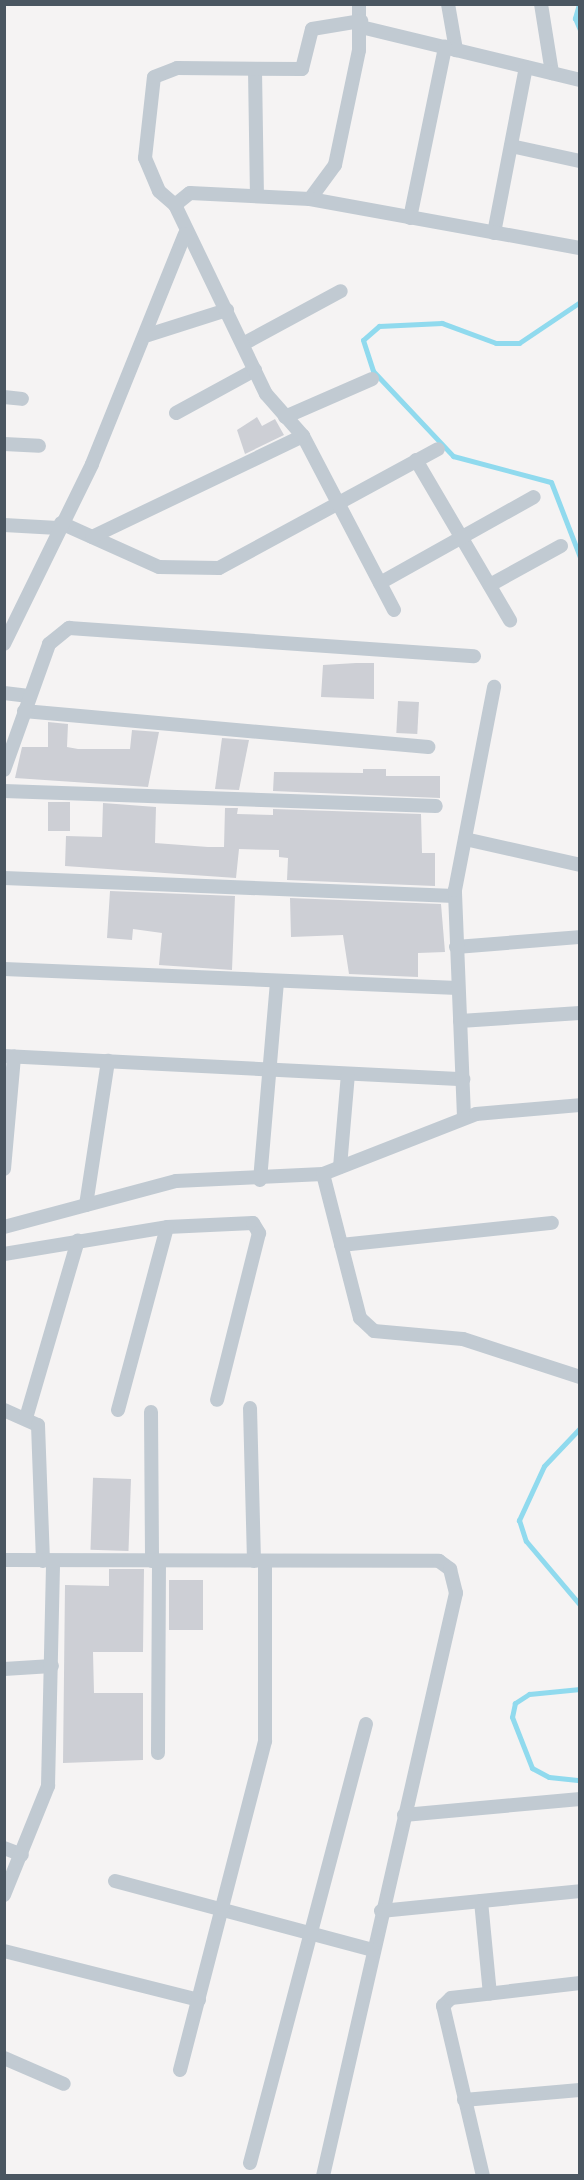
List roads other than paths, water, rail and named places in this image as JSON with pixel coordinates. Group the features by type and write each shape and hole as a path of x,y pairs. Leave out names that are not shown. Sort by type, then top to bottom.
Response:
{"street":[{"path":"310,199 335,165 361,24 359,4"},
{"path":"410,218 451,49 448,4"},
{"path":"541,4 552,73"},
{"path":"394,610 303,436 285,417 255,370 227,310 185,234 175,205 159,190 145,158 154,76 177,68 303,69 312,29 361,24 451,49 579,80"},
{"path":"494,233 526,67"},
{"path":"255,70 256,196"},
{"path":"511,146 579,161"},
{"path":"175,205 190,193 310,199 579,248"},
{"path":"4,644 148,335 185,234"},
{"path":"243,344 341,291"},
{"path":"148,335 227,310"},
{"path":"176,413 255,370"},
{"path":"285,417 372,379"},
{"path":"4,398 22,399"},
{"path":"92,537 303,436"},
{"path":"4,444 39,446"},
{"path":"4,525 60,525 159,567 208,570 231,563 336,501 438,449"},
{"path":"417,460 510,620"},
{"path":"380,583 534,497"},
{"path":"490,585 561,546"},
{"path":"4,770 49,644 69,628 474,656"},
{"path":"464,1117 455,896 494,687"},
{"path":"4,693 29,696"},
{"path":"24,711 428,747"},
{"path":"4,791 436,806"},
{"path":"465,839 579,865"},
{"path":"4,878 455,896"},
{"path":"456,947 579,937"},
{"path":"4,969 277,983 458,988"},
{"path":"260,1180 277,983"},
{"path":"460,1021 579,1013"},
{"path":"4,1169 9,1056 463,1080"},
{"path":"86,1205 108,1061"},
{"path":"339,1167 348,1074"},
{"path":"4,1227 176,1180 260,1180 323,1174 464,1117 579,1105"},
{"path":"323,1174 360,1318 374,1331 462,1339 579,1377"},
{"path":"4,1254 167,1227 239,1220 257,1227 217,1400"},
{"path":"341,1245 552,1223"},
{"path":"118,1410 167,1227"},
{"path":"26,1418 78,1240"},
{"path":"180,2070 267,1727 250,1408"},
{"path":"4,1410 38,1425 40,1435 52,1666 48,1786 4,1895"},
{"path":"151,1412 158,1753"},
{"path":"4,1560 439,1561 450,1569 456,1593 372,1950 323,2175"},
{"path":"4,1669 52,1666"},
{"path":"250,2163 366,1724"},
{"path":"404,1815 579,1799"},
{"path":"4,1848 22,1855"},
{"path":"115,1881 372,1950"},
{"path":"381,1911 579,1892"},
{"path":"481,1901 490,1994"},
{"path":"4,1951 199,2000"},
{"path":"483,2175 443,2006 451,1998 579,1983"},
{"path":"4,2058 64,2084"},
{"path":"464,2100 579,2090"}],"waterway":[{"path":"579,4 575,18 580,30"},
{"path":"580,302 519,343 496,343 442,323 379,326 363,340 373,371 453,456 551,482 580,557"},
{"path":"580,1428 544,1466 519,1520 526,1541 580,1605"},
{"path":"580,1689 529,1694 515,1703 512,1717 532,1768 549,1777 580,1780"}]}
